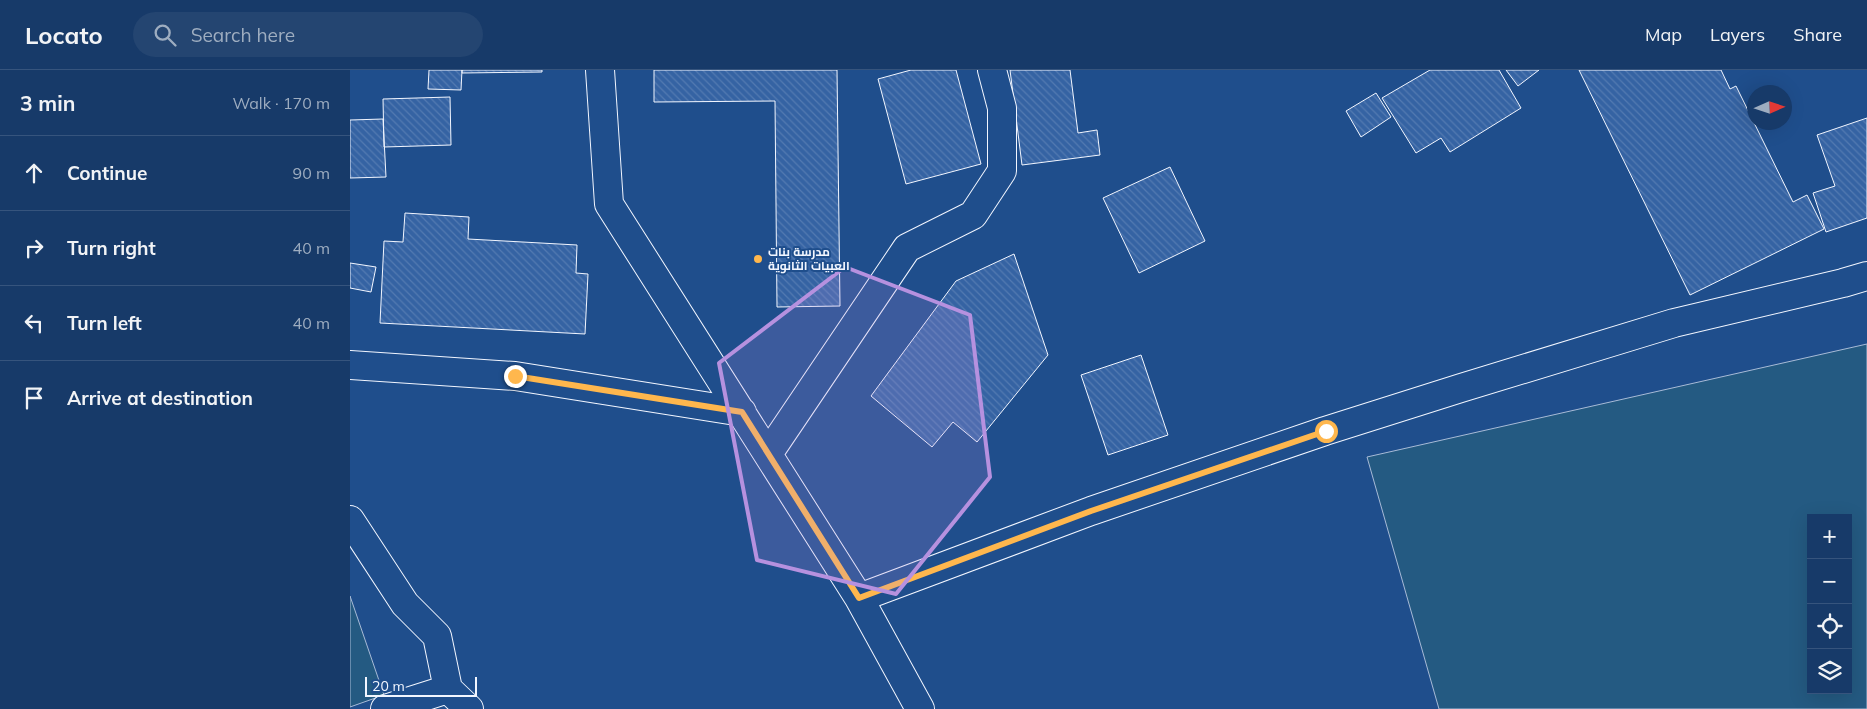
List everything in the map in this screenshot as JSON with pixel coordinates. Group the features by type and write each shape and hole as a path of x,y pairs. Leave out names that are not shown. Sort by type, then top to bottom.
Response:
{"street":[{"path":"600,70 609,204 859,598 920,709"},
{"path":"768,454 907,248 974,215 1002,171 1002,108 992,70"},
{"path":"859,598 1091,511 1316,434 1674,323 1867,276"},
{"path":"350,365 515,376 742,412"},
{"path":"350,520 405,604 437,636 448,689 469,709"},
{"path":"385,709 448,689"}],"highlighted area":[{"path":"845,267 970,315 990,477 896,594 757,560 719,363"}],"shaded area":[{"path":"1867,344 1867,709 1439,709 1367,457"},
{"path":"350,596 384,695 350,707"}],"building":[{"path":"429,70 462,70 461,90 428,89"},
{"path":"462,70 542,70 542,72 462,73"},
{"name":"مدرسة بنات العبيات الثانوية","path":"654,70 837,70 840,306 777,307 775,101 654,102"},
{"path":"911,70 956,70 981,164 906,184 878,79"},
{"path":"1010,70 1070,70 1078,133 1097,130 1100,155 1022,165"},
{"path":"1430,70 1499,70 1521,108 1450,152 1441,138 1416,153 1382,98"},
{"path":"1506,70 1539,70 1518,86"},
{"path":"1579,70 1721,70 1730,89 1736,86 1747,108 1747,130 1758,130 1793,202 1807,195 1824,229 1690,295"},
{"path":"1376,93 1391,117 1361,137 1346,111"},
{"path":"450,97 451,145 384,147 383,99"},
{"path":"1867,118 1867,218 1826,232 1813,193 1835,186 1817,135"},
{"path":"383,119 386,177 350,178 350,120"},
{"path":"1170,167 1205,241 1139,273 1103,198"},
{"path":"405,213 469,217 468,239 577,245 576,273 588,274 585,334 380,323 384,241 403,242"},
{"path":"1014,254 1048,355 977,442 953,422 932,447 871,396 956,281"},
{"path":"350,263 376,267 371,292 350,288"},
{"path":"1141,355 1168,435 1108,455 1081,375"}],"place":[{"name":"مدرسة بنات العبيات الثانوية","path":"758,259"}],"route":[{"path":"515,376 742,412 859,598 1091,511 1326,431"}]}
